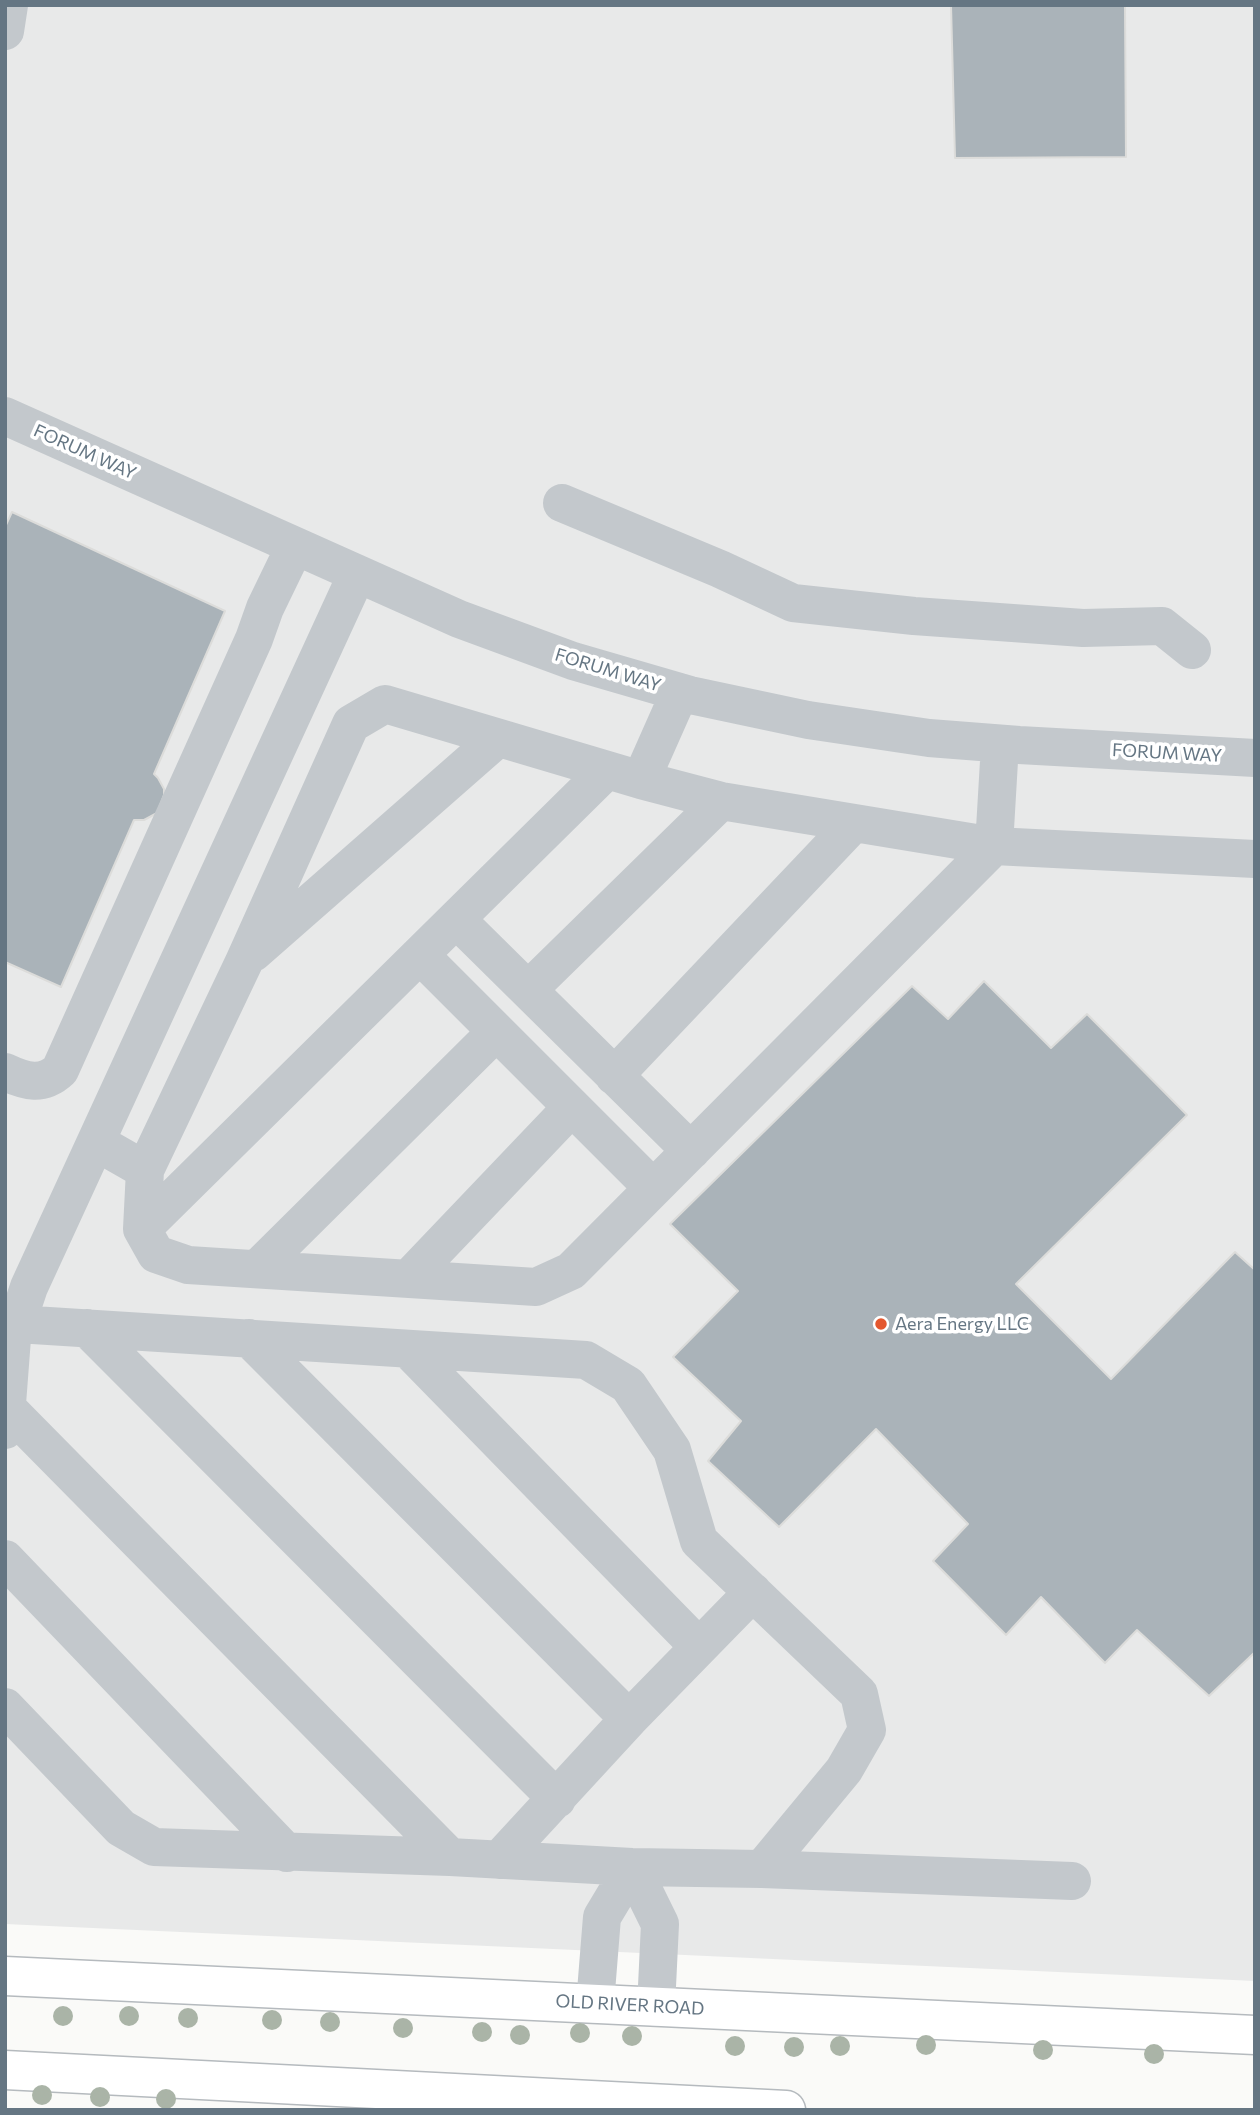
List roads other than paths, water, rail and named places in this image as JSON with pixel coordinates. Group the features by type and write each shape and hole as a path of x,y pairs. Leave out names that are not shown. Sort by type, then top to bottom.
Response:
{"main road":[{"name":"OLD RIVER ROAD","path":"5,1976 1255,2035"},
{"path":"5,2070 786,2110"}],"street":[{"path":"5,31 9,5"},
{"name":"FORUM WAY","path":"5,416 472,624 573,661 680,692 808,720 929,738 1255,758"},
{"path":"562,503 720,569 793,603 914,616 1083,628 1162,626 1192,650"},
{"path":"5,1072 17,1078 34,1081 50,1079 60,1070 265,608 296,547"},
{"path":"357,574 29,1287 12,1338 6,1419 450,1857"},
{"path":"142,1230 456,919 624,775 680,692"},
{"path":"1000,744 994,846 571,1271 536,1287 188,1265 156,1254 142,1230 145,1170 244,962 351,724 385,704 721,801 994,846 1255,859"},
{"path":"244,962 498,738"},
{"path":"528,990 721,801"},
{"path":"614,1076 854,823"},
{"path":"456,919 691,1151"},
{"path":"420,955 653,1188"},
{"path":"257,1269 496,1031"},
{"path":"408,1279 572,1107"},
{"path":"96,1142 145,1170"},
{"path":"17,1324 586,1360 628,1385 672,1450 699,1541 859,1694 867,1730 844,1770 762,1869"},
{"path":"87,1328 557,1799"},
{"path":"249,1338 629,1719"},
{"path":"408,1349 699,1647"},
{"path":"5,1559 288,1853"},
{"path":"499,1860 629,1719 753,1592"},
{"path":"5,1707 121,1828 154,1847 450,1857 632,1867 762,1869 1072,1881"},
{"path":"595,2004 602,1917 632,1867"},
{"path":"632,1867 660,1924 656,2007"}],"place":[{"name":"Aera Energy LLC","path":"881,1324"}]}
